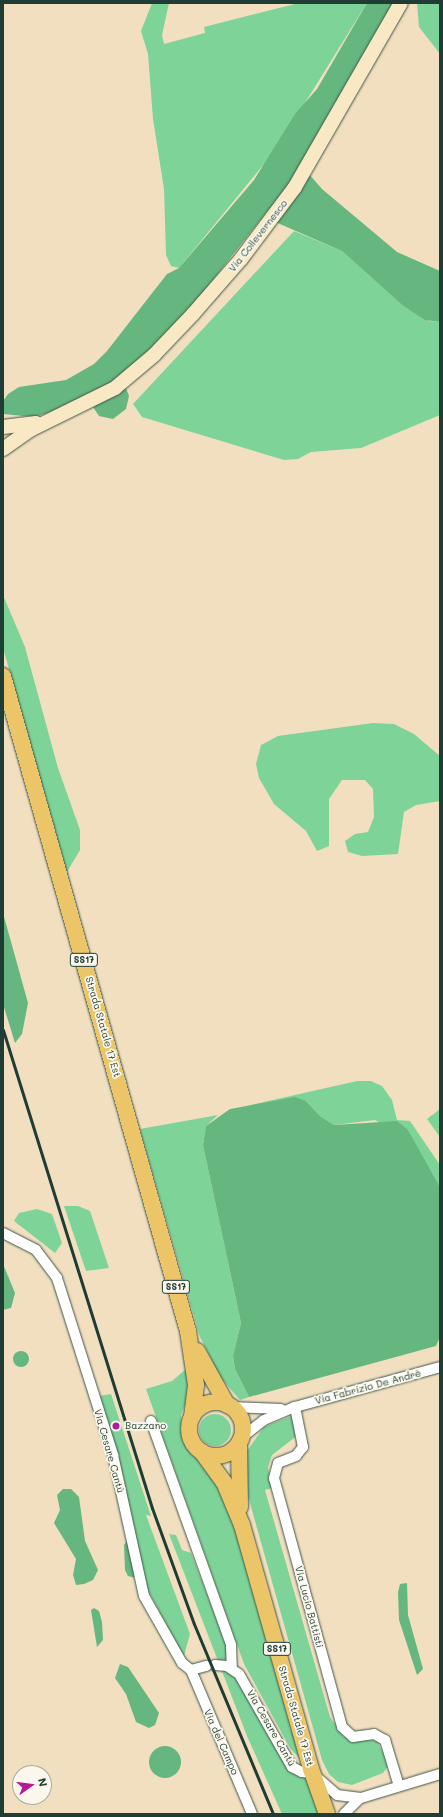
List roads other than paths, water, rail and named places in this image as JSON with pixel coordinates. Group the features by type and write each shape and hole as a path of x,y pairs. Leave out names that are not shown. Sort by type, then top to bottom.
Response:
{"main road":[{"name":"Strada Statale 17 Est","path":"3,676 188,1331 196,1385 192,1417"},
{"name":"Strada Statale 17 Est","path":"188,1331 210,1379 229,1406"},
{"path":"192,1417 210,1403 229,1406"},
{"name":"SS17","path":"229,1406 241,1421 240,1440"},
{"name":"SS17","path":"192,1417 190,1437 202,1452"},
{"name":"Strada Statale 17 Est","path":"240,1440 237,1478 242,1525"},
{"path":"202,1452 222,1455 240,1440"},
{"name":"Strada Statale 17 Est","path":"202,1452 224,1482 242,1525 312,1773 327,1814"}],"street":[{"name":"Via Collevernesco","path":"3,449 58,417 96,400 134,374 177,331 241,259 308,166 401,3"},
{"name":"Via Collevernesco","path":"3,427 58,417"},
{"name":"Via Cesare Cantù","path":"3,1233 36,1250 59,1283 115,1464 144,1596 172,1650 191,1670"},
{"name":"Via Fabrizio De Andrè","path":"240,1440 264,1420 295,1407 440,1367"},
{"name":"Via Fabrizio De Andrè","path":"229,1406 251,1410 295,1407"},
{"name":"Via Lucio Battisti","path":"295,1407 303,1447 296,1456 278,1463 274,1478 342,1727 353,1737 374,1734 385,1740 399,1786"},
{"path":"150,1421 231,1645 232,1668 211,1666 191,1670"},
{"name":"Via Cesare Cantù","path":"232,1668 244,1682 290,1764 299,1772 312,1773"},
{"name":"Via del Campo","path":"191,1670 252,1814"},
{"path":"312,1773 337,1795 361,1798"},
{"path":"344,1814 351,1804 361,1798 440,1774"}],"railway":[{"path":"3,1030 152,1508 194,1624 273,1814"}],"place":[{"name":"Bazzano","path":"116,1426"}]}
